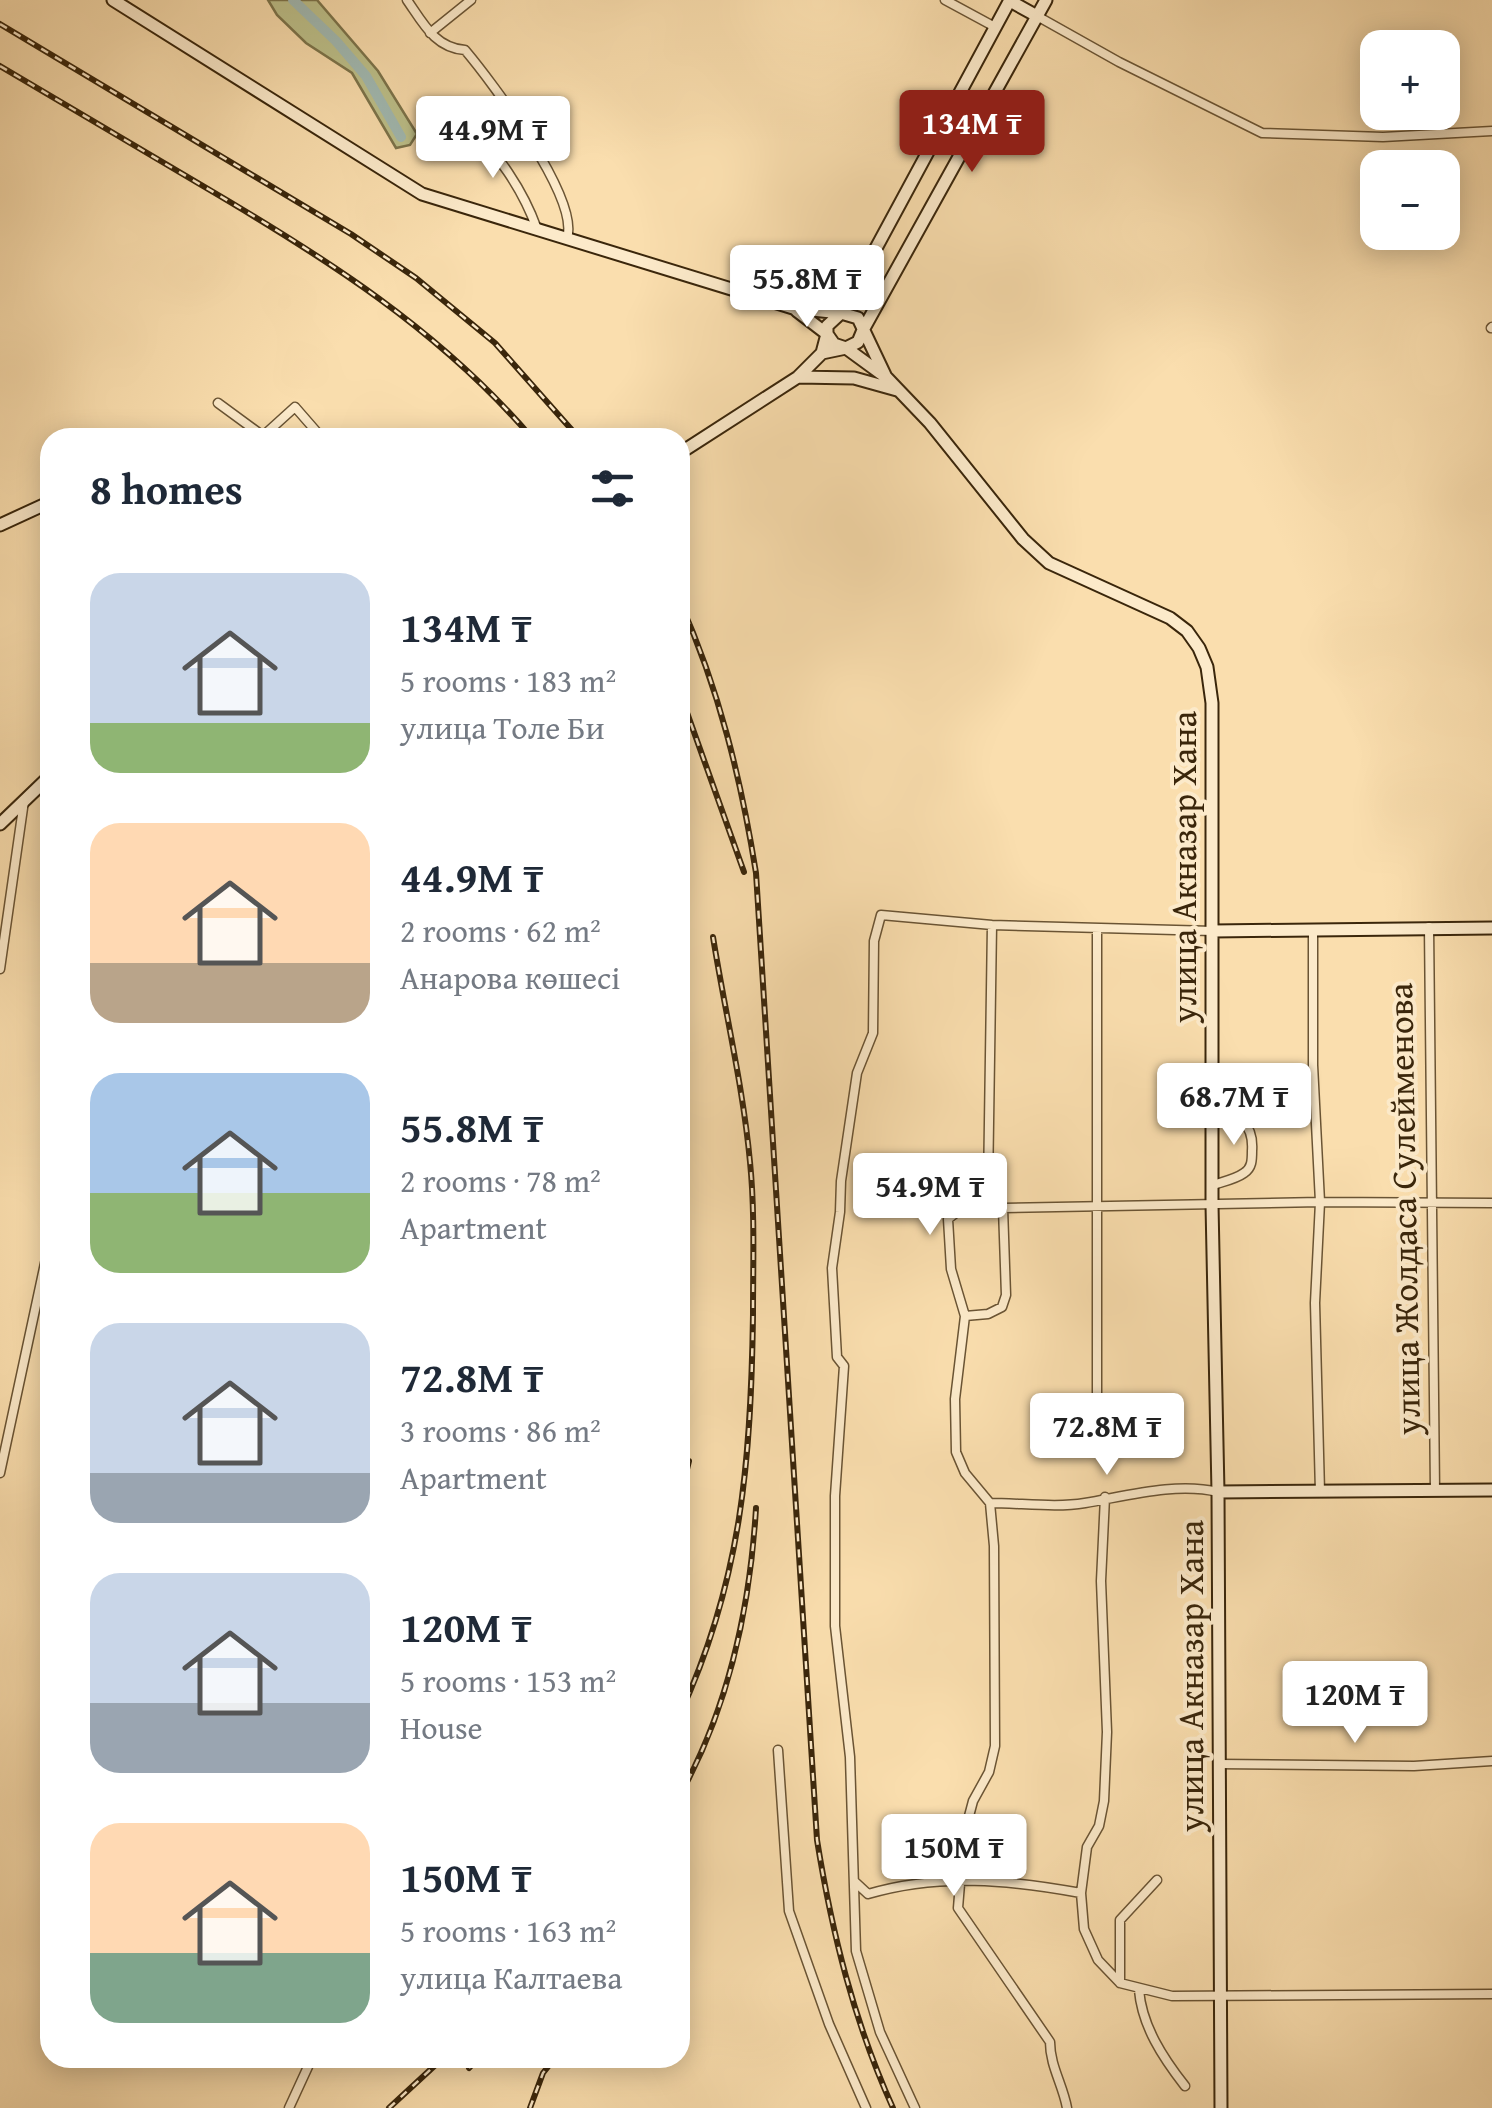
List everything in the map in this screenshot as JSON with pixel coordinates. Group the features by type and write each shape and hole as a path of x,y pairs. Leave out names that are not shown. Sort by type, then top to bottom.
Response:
{"main road":[{"path":"113,0 422,194 794,308 840,312 858,318 863,330"},
{"path":"822,353 858,342 1046,0"},
{"path":"690,447 793,381 822,353 831,319 840,312 1010,1 1036,16"},
{"path":"794,308 834,344 846,348"},
{"name":"улица Акназар Хана","path":"863,330 886,378"},
{"name":"улица Акназар Хана","path":"846,348 886,378 930,423 1023,538 1048,563 1170,618 1200,648 1207,667 1212,704 1217,1994 1221,2108"},
{"path":"793,381 854,378 898,390"},
{"path":"0,525 40,507"},
{"path":"0,824 40,786"},
{"path":"1213,931 1492,928"},
{"path":"1218,1492 1492,1490"}],"street":[{"path":"407,0 430,32 450,50 465,50 493,84 565,206 570,228 567,238"},
{"path":"430,32 471,0"},
{"path":"945,0 996,27"},
{"path":"1036,16 1262,133 1383,137 1492,131"},
{"path":"470,123 506,165 536,229"},
{"path":"218,403 253,428"},
{"path":"273,428 295,407 313,428"},
{"path":"0,969 24,801"},
{"path":"915,2108 880,2032 856,1951 850,1757 834,1626 835,1496 844,1366 837,1357 832,1268 840,1180 857,1074 873,1033 874,941 880,916 992,926 1213,931"},
{"path":"966,1316 1002,1308 1006,1295 1003,1208 988,1188 992,926"},
{"name":"улица Жолдаса Сулейменова","path":"1429,927 1435,1491"},
{"path":"1083,1436 1098,1412 1097,928"},
{"path":"1313,930 1313,1065 1320,1202 1315,1303 1320,1492"},
{"path":"1212,1109 1238,1116 1253,1138 1252,1164 1248,1170 1213,1185"},
{"path":"988,1188 948,1219 951,1268 966,1316 955,1399 956,1452 965,1474 990,1502 994,1546 995,1746 964,1835 958,1908 1050,2042 1052,2065 1064,2088 1067,2108"},
{"path":"1003,1208 1492,1203"},
{"path":"0,1473 40,1287"},
{"path":"990,1502 1084,1503 1106,1496 1200,1488 1218,1492"},
{"path":"1106,1496 1101,1581 1107,1732 1104,1801 1098,1826 1087,1847 1081,1894 1084,1929 1098,1960 1120,1983 1172,1996 1492,1994"},
{"path":"778,1750 789,1912 829,2024 866,2108"},
{"path":"1218,1764 1414,1766 1492,1761"},
{"path":"854,1881 868,1894 960,1880 1017,1882 1081,1894"},
{"path":"1120,1983 1120,1920 1156,1880"},
{"path":"1139,1990 1140,2005 1157,2045 1184,2086"},
{"path":"290,2108 308,2068"}],"green space":[{"path":"268,0 317,0 378,71 417,134 410,145 396,148 352,73 306,43 277,15"}],"waterway":[{"path":"293,0 366,76 401,137"}],"railway":[{"path":"0,24 351,234 416,278 495,343 570,428"},
{"path":"0,66 336,268 459,363 523,428"},
{"path":"690,627 727,735 756,873 817,1840 846,1977 893,2108"},
{"path":"690,721 744,872"},
{"path":"690,1690 730,1567 745,1469 752,1367 750,1162 713,937"},
{"path":"690,1776 712,1727 734,1656 748,1583 756,1508"},
{"path":"389,2108 432,2068"},
{"path":"530,2108 547,2068"}]}
